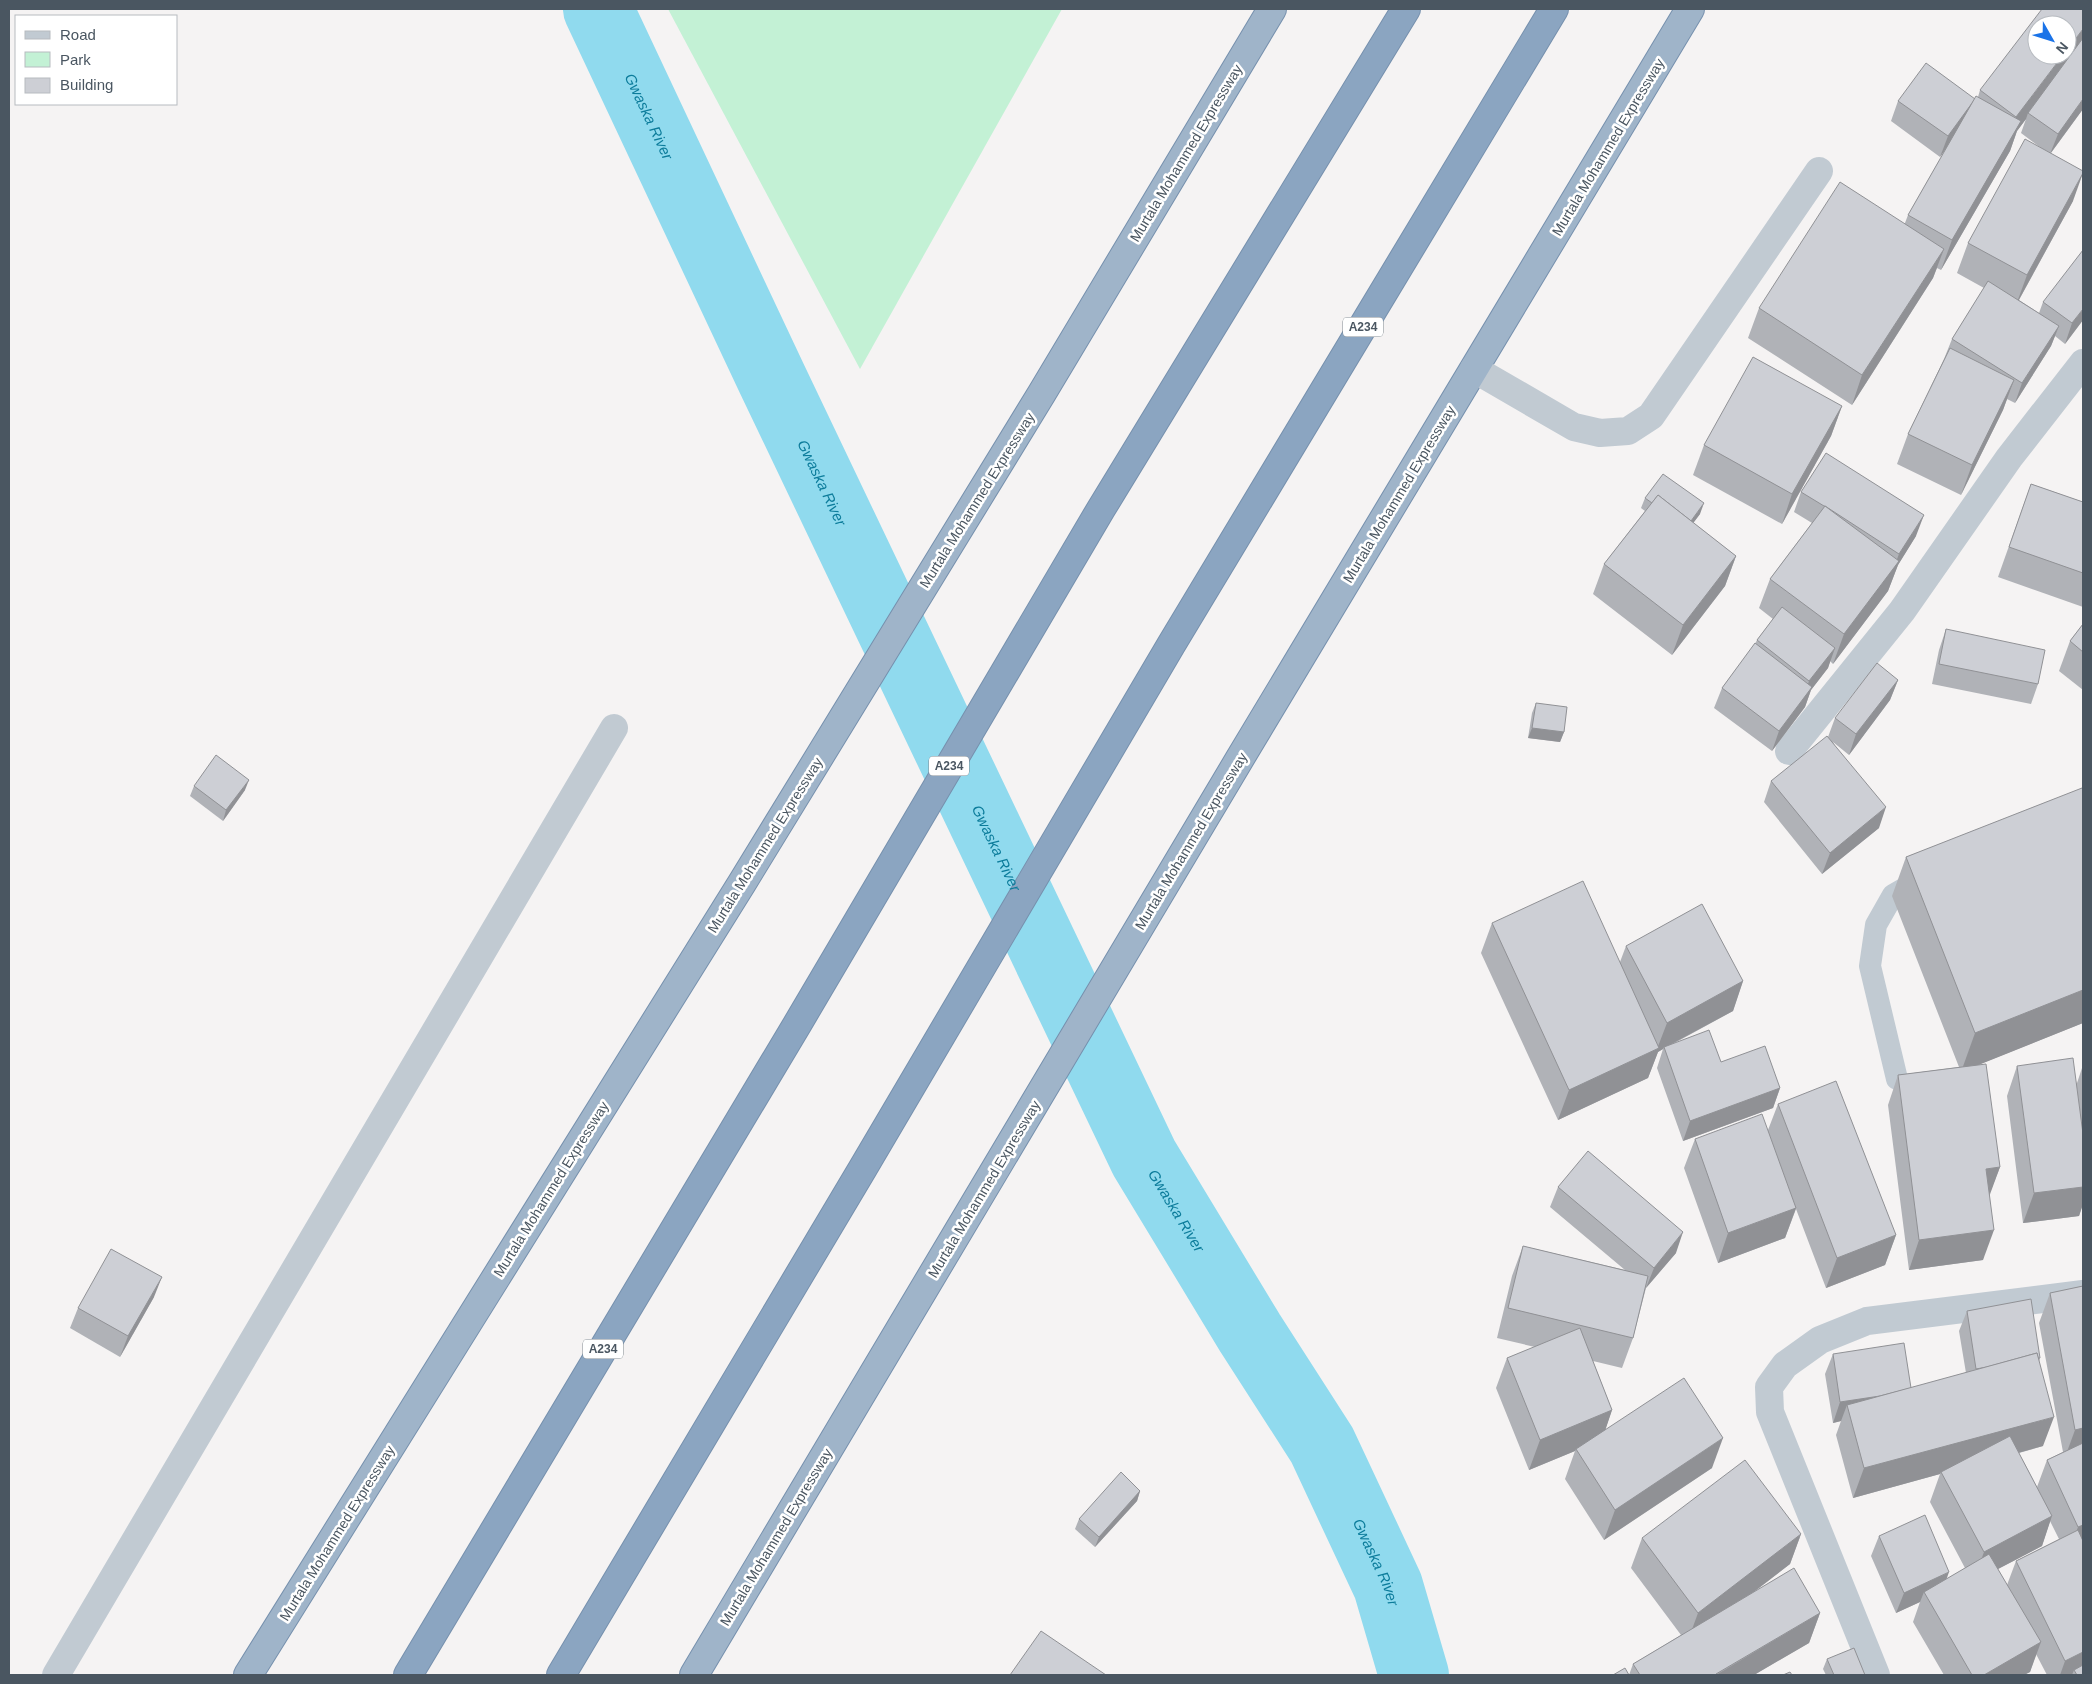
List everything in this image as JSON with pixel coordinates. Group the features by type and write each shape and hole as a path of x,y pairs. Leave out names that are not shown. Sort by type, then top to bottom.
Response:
{"highway":[{"name":"Murtala Mohammed Expressway","path":"248,1675 742,883 1042,393 1272,9"},
{"name":"A234","path":"408,1675 798,1023 1101,509 1406,9"},
{"name":"A234","path":"561,1675 1171,645 1554,9"},
{"name":"Murtala Mohammed Expressway","path":"694,1675 1239,760 1690,9"}],"street":[{"path":"1474,369 1574,427 1600,433 1628,431 1651,416 1819,171"},
{"path":"1789,751 1902,611 2009,458 2083,363"},
{"path":"56,1675 614,728"},
{"path":"1876,1675 1770,1412 1769,1387 1784,1365 1820,1340 1867,1321 2083,1294"}],"lane":[{"path":"1896,1078 1870,966 1876,925 1893,895 1934,871"}],"green space":[{"path":"668,9 1062,9 860,369"}],"building":[{"path":"2042,9 2083,9 2083,29 2077,37 2077,15 2037,15"},
{"path":"2027,29 2027,65 2055,65 2016,117 1980,90"},
{"path":"2083,38 2083,99 2058,134 2028,113 2063,65 2077,65 2077,46"},
{"path":"1926,63 1975,99 1948,136 1898,101"},
{"path":"1976,96 2021,121 1952,240 1908,215"},
{"path":"2025,139 2083,171 2027,275 1968,243"},
{"path":"1840,182 1944,249 1862,375 1759,308"},
{"path":"2083,250 2083,309 2072,323 2043,302"},
{"path":"1988,281 2059,326 2022,383 1952,339"},
{"path":"1950,348 2014,380 1972,465 1908,434"},
{"path":"1753,357 1842,406 1792,494 1704,445"},
{"path":"1826,453 1924,515 1899,554 1801,492"},
{"path":"1663,474 1704,503 1691,521 1658,495 1652,503 1645,498"},
{"path":"2031,484 2083,502 2083,573 2009,547"},
{"path":"1658,495 1736,556 1683,625 1604,564"},
{"path":"1825,506 1899,561 1844,634 1770,579"},
{"path":"1782,607 1835,648 1809,681 1757,640"},
{"path":"2083,624 2083,652 2070,641"},
{"path":"1946,629 2045,650 2038,684 1939,664"},
{"path":"1755,643 1812,687 1779,731 1722,688"},
{"path":"1877,663 1898,680 1856,734 1835,718"},
{"path":"1536,703 1567,707 1564,732 1532,728"},
{"path":"1827,736 1886,807 1830,853 1771,781"},
{"path":"216,755 249,780 226,810 194,786"},
{"path":"2082,788 2083,990 1975,1033 1906,857"},
{"path":"1583,881 1659,1048 1569,1090 1492,923"},
{"path":"1702,904 1743,981 1667,1023 1626,946"},
{"path":"1709,1030 1721,1062 1765,1046 1780,1088 1690,1121 1664,1047"},
{"path":"2073,1058 2083,1134 2083,1187 2034,1193 2017,1066"},
{"path":"1986,1064 2000,1167 1986,1169 1994,1230 1919,1240 1898,1075"},
{"path":"1836,1081 1896,1235 1837,1258 1778,1104"},
{"path":"1762,1114 1796,1208 1728,1233 1695,1139"},
{"path":"1588,1151 1683,1232 1654,1268 1558,1187"},
{"path":"1523,1246 1648,1276 1633,1338 1508,1308"},
{"path":"111,1249 162,1277 128,1336 78,1308"},
{"path":"2083,1286 2083,1428 2075,1430 2050,1293"},
{"path":"2031,1299 2040,1358 2038,1358 2037,1353 1976,1369 1967,1311"},
{"path":"1580,1328 1612,1410 1540,1440 1507,1358"},
{"path":"1904,1343 1911,1388 1880,1396 1840,1402 1833,1354"},
{"path":"2037,1353 2054,1417 1864,1468 1847,1405"},
{"path":"1684,1378 1723,1438 1615,1510 1576,1449"},
{"path":"2010,1436 2052,1516 1984,1552 1941,1472"},
{"path":"2083,1443 2083,1525 2078,1527 2047,1460"},
{"path":"1745,1460 1801,1534 1698,1613 1642,1538"},
{"path":"1121,1472 1140,1491 1099,1537 1079,1519"},
{"path":"1925,1515 1949,1572 1904,1593 1879,1536"},
{"path":"2078,1530 2083,1541 2083,1652 2065,1661 2016,1561"},
{"path":"1989,1554 2041,1642 1984,1675 1972,1675 1924,1592"},
{"path":"1794,1568 1820,1613 1716,1675 1640,1675 1633,1664"},
{"path":"1041,1631 1106,1675 1010,1675"},
{"path":"1854,1648 1865,1675 1834,1675 1827,1659"},
{"path":"2083,1665 2083,1675 2077,1675 2074,1670"},
{"path":"1625,1668 1629,1675 1613,1675"}],"waterway":[{"name":"Gwaska River","path":"598,9 772,379 1144,1158 1250,1333 1322,1445 1388,1586 1414,1675"}]}
